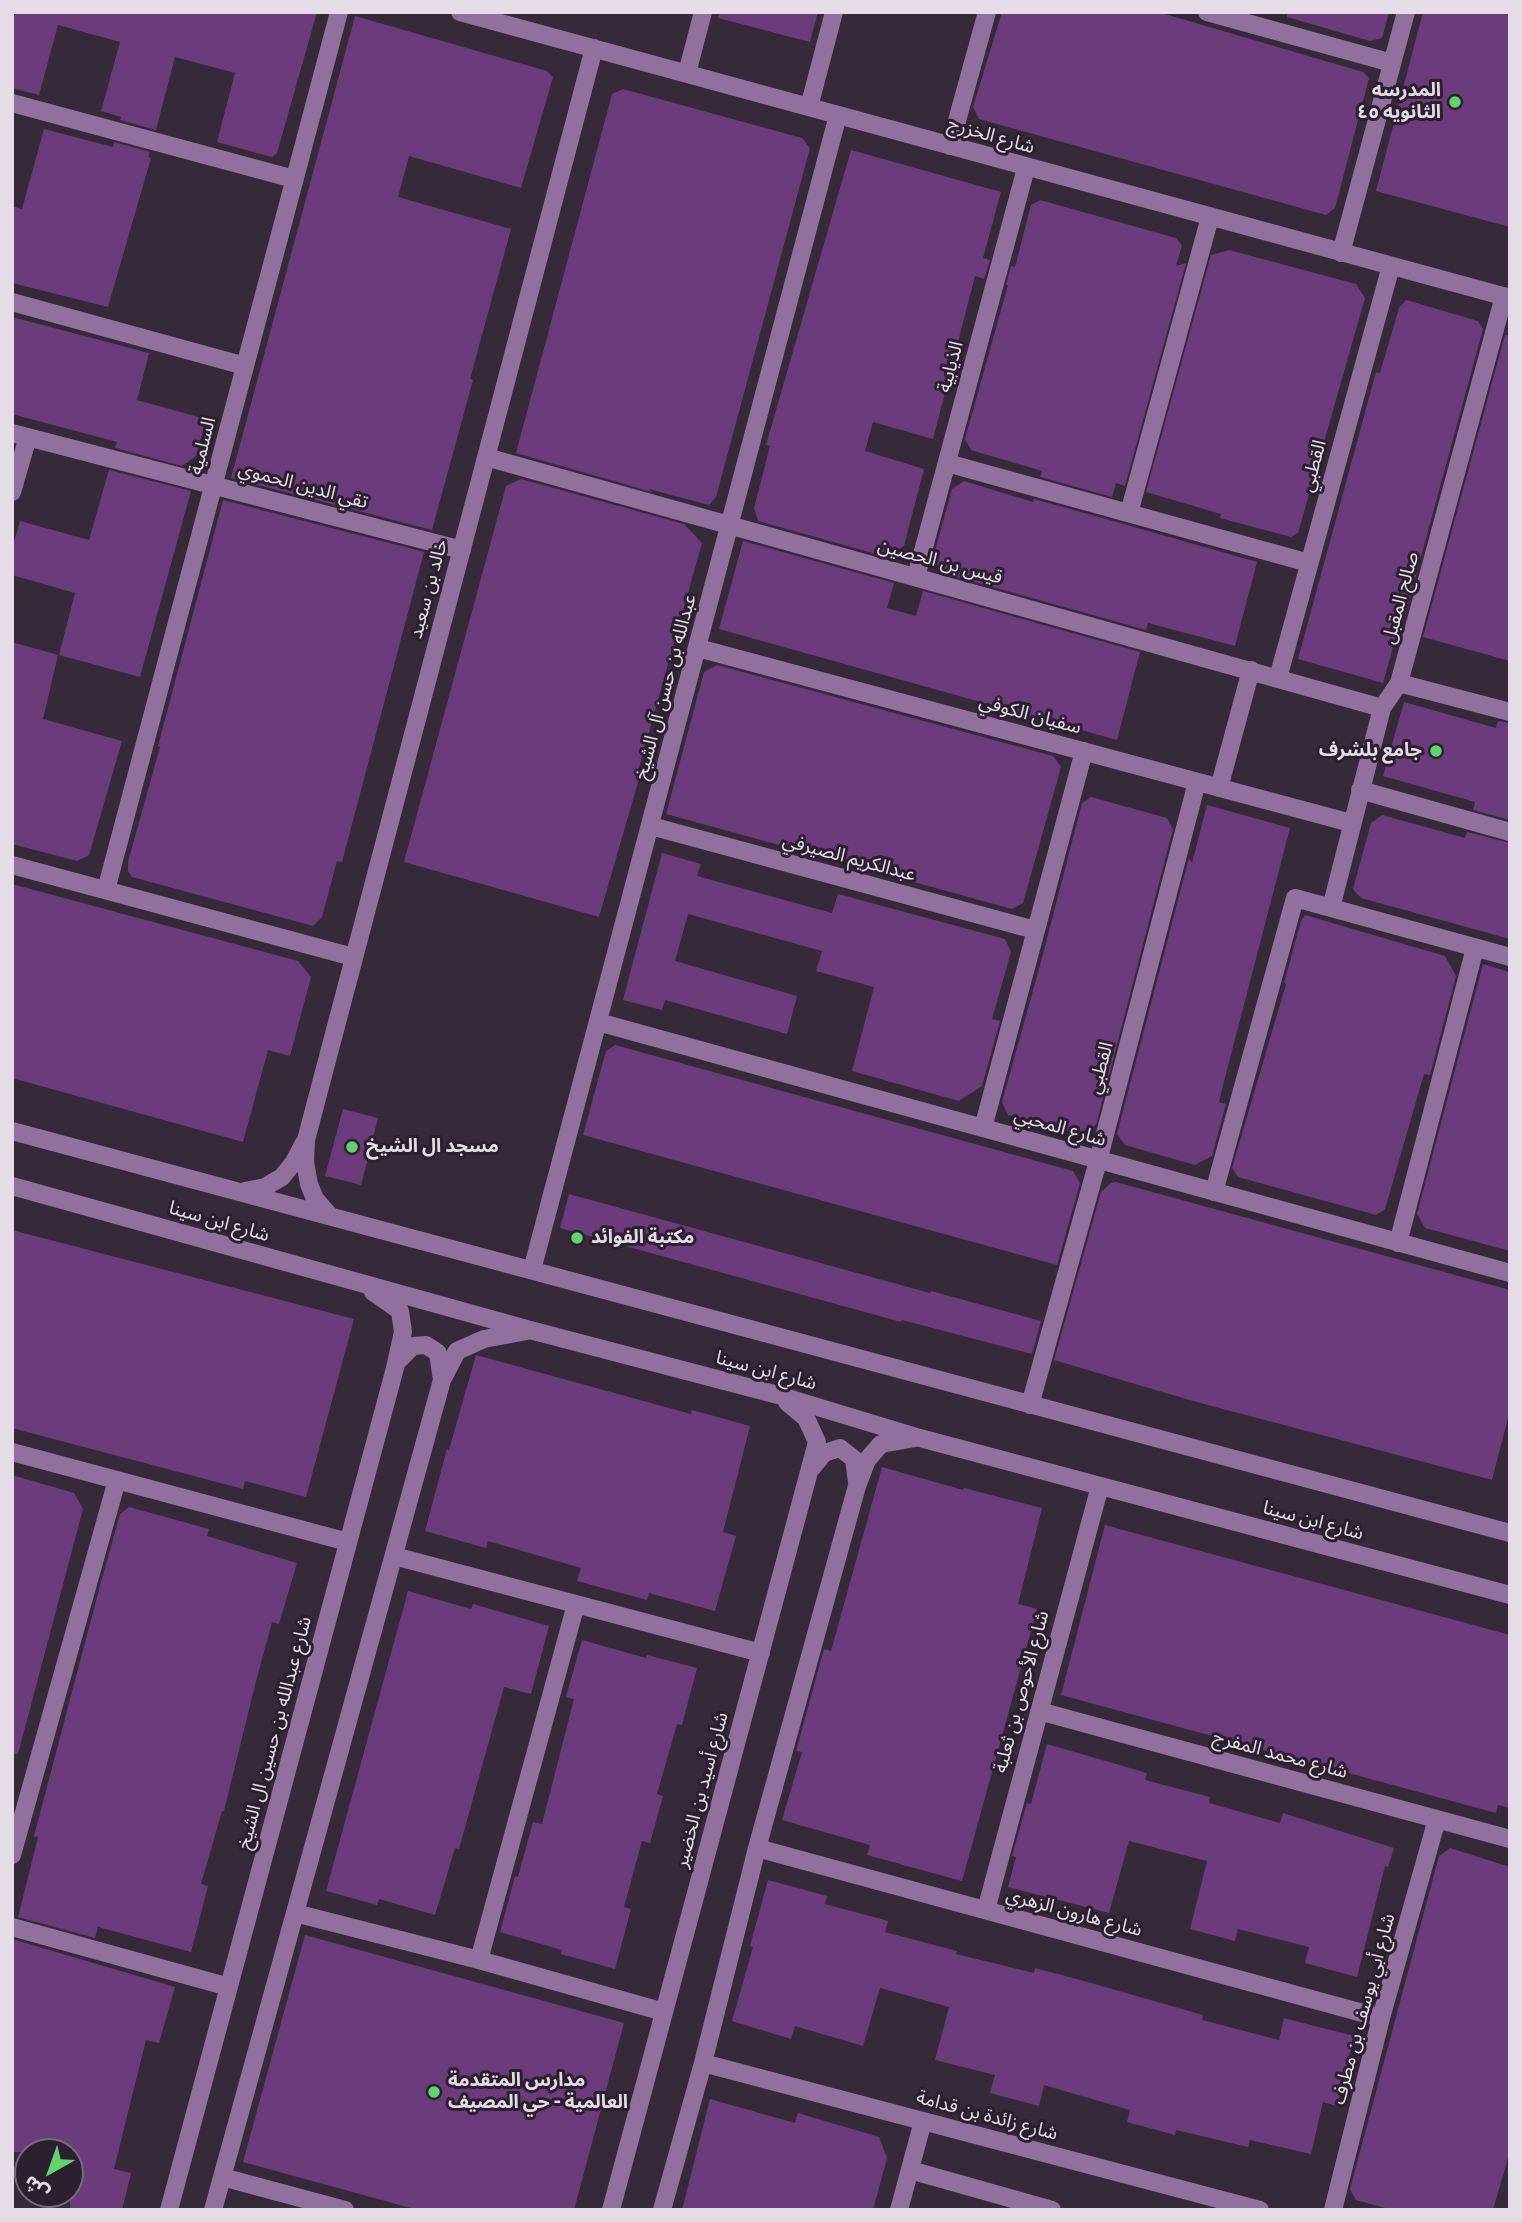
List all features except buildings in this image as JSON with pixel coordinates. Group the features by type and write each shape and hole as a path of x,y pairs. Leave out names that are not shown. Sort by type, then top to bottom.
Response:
{"street":[{"name":"السلمية","path":"106,890 339,12"},
{"name":"شارع الخزرج","path":"460,12 1507,297"},
{"path":"687,73 703,12"},
{"path":"809,107 834,12"},
{"path":"950,146 987,12"},
{"path":"1208,12 1392,63"},
{"path":"1341,253 1406,12"},
{"name":"خالد بن سعيد","path":"329,1215 315,1199 309,1184 305,1162 306,1140 594,48"},
{"path":"12,103 294,179"},
{"name":"عبدالله بن حسن آل الشيخ","path":"532,1270 838,115"},
{"name":"الذيابية","path":"916,577 1026,168"},
{"path":"1129,513 1209,217"},
{"name":"القطبي","path":"1278,678 1391,266"},
{"name":"صالح المقبل","path":"1331,908 1382,708 1399,683 1507,297"},
{"path":"12,302 245,366"},
{"path":"12,492 20,435"},
{"name":"تقي الدين الحموي","path":"20,435 462,550"},
{"name":"قيس بن الحصين","path":"486,457 1382,708"},
{"path":"947,463 1309,563"},
{"name":"سفيان الكوفي","path":"698,648 1352,824"},
{"path":"1219,788 1251,670"},
{"path":"1399,683 1510,712"},
{"path":"983,1128 1084,751"},
{"name":"القطبي","path":"1030,1405 1098,1161 1198,782"},
{"path":"1360,790 1510,832"},
{"name":"عبدالكريم الصيرفي","path":"651,826 1035,930"},
{"path":"12,865 353,957"},
{"path":"1214,1192 1295,898 1510,957"},
{"path":"1398,1243 1475,948"},
{"name":"شارع المحبي","path":"598,1022 1510,1273"},
{"name":"شارع ابن سينا","path":"12,1130 1509,1532"},
{"name":"خالد بن سعيد","path":"240,1192 265,1187 282,1177 306,1140"},
{"name":"شارع ابن سينا","path":"12,1186 530,1330 778,1395 920,1438 1510,1595"},
{"name":"شارع عبدالله بن حسين ال الشيخ","path":"169,2210 403,1332 400,1311 362,1283"},
{"path":"213,2210 442,1380 457,1352 484,1339 530,1330"},
{"path":"396,1364 412,1346 426,1345 438,1353 442,1380"},
{"name":"شارع أسيد بن الخضير","path":"611,2210 817,1442 806,1418 778,1395"},
{"path":"662,2210 703,2063 757,1847 857,1486 867,1460 881,1444 920,1438"},
{"path":"809,1472 824,1453 839,1448 854,1459 857,1486"},
{"path":"12,1452 348,1542"},
{"path":"12,1855 19,1803 117,1480"},
{"name":"شارع الأحوص بن ثعلبة","path":"986,1910 1100,1486"},
{"path":"394,1556 761,1653"},
{"path":"479,1960 576,1604"},
{"name":"شارع محمد المفرج","path":"1039,1711 1510,1839"},
{"name":"شارع أبي يوسف بن مطرف","path":"1333,2210 1381,2018 1437,1819"},
{"name":"شارع هارون الزهري","path":"757,1847 1381,2018"},
{"path":"295,1913 479,1960 664,2012"},
{"path":"12,1927 229,1987"},
{"name":"شارع زائدة بن قدامة","path":"703,2063 923,2121 1209,2203 1260,2210"},
{"path":"899,2210 923,2121"},
{"path":"910,2170 1052,2210"},
{"path":"222,2177 345,2210"}],"place":[{"name":"المدرسه الثانويه ٤٥","path":"1455,102"},
{"name":"جامع بلشرف","path":"1436,751"},
{"name":"مسجد ال الشيخ","path":"352,1147"},
{"name":"مكتبة الفوائد","path":"577,1238"},
{"name":"مدارس المتقدمة العالمية - حي المصيف","path":"434,2092"}]}
